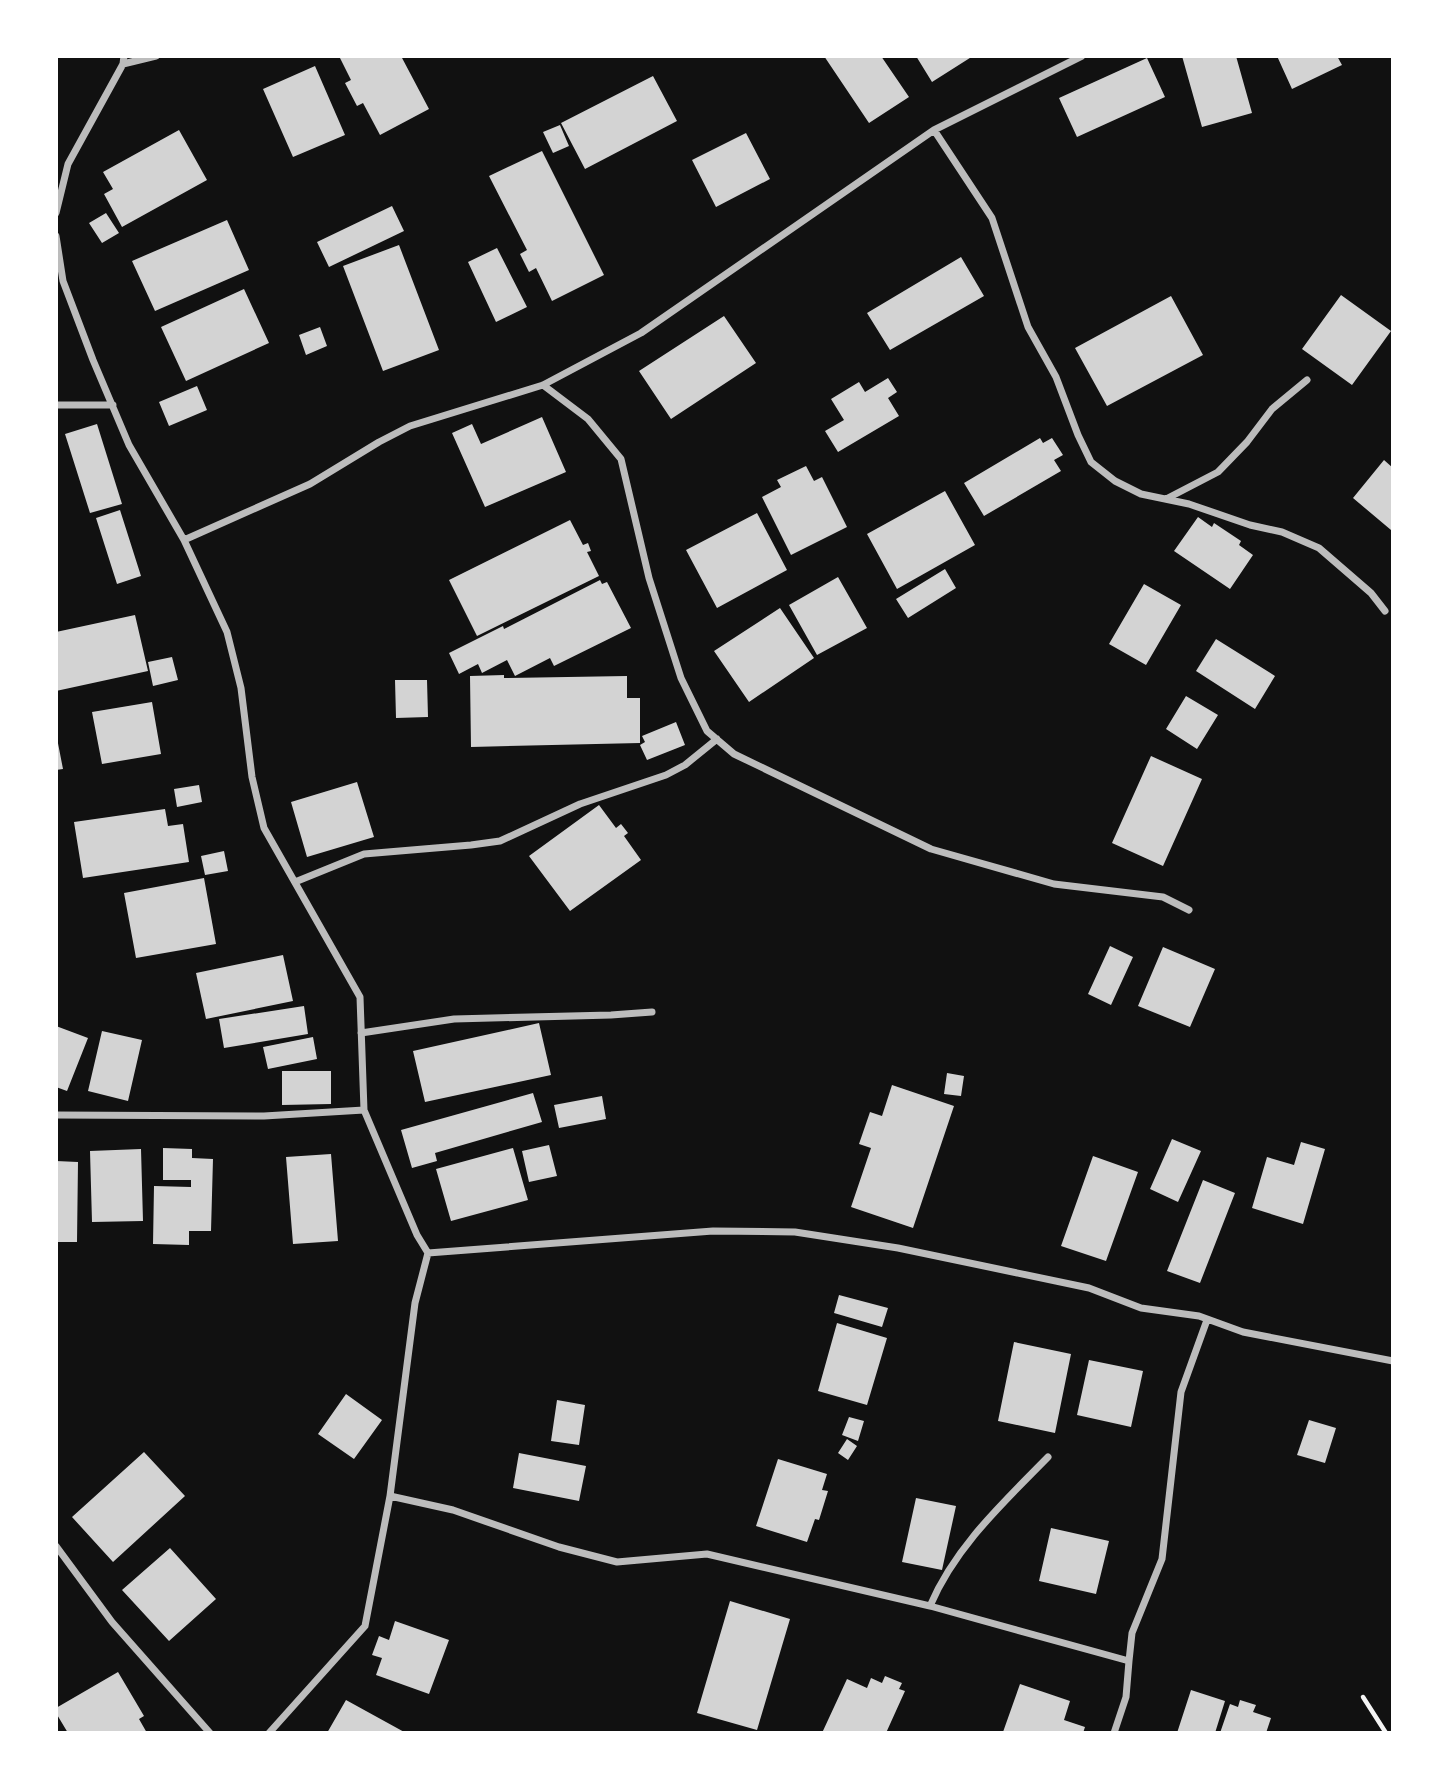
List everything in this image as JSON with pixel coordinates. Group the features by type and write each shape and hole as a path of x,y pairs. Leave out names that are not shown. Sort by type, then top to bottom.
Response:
{"street":[{"path":"56,213 68,164 123,60 156,56"},
{"path":"184,540 310,484 410,426 543,385 641,333 933,131 1082,56"},
{"path":"933,131 992,218 1028,327 1056,377 1091,462 1115,481 1140,494 1189,503 1282,532 1319,548 1371,593 1385,611"},
{"path":"56,236 62,281 130,445 184,540 227,632 241,688 251,777 264,828 360,996 364,1110 417,1235 428,1253 415,1303 390,1496 365,1626 269,1733"},
{"path":"1165,499 1218,472 1247,442 1272,409 1307,380"},
{"path":"543,385 588,419 621,459 649,578 681,678 707,731 734,754 931,849 1054,884 1163,897 1189,910"},
{"path":"56,405 113,405"},
{"path":"295,883 364,854 500,841 580,804 666,775 685,765 717,739"},
{"path":"361,1033 454,1019 652,1012"},
{"path":"56,1115 264,1116 364,1110"},
{"path":"428,1253 713,1231 795,1232 898,1248 1089,1287 1140,1308 1199,1316 1243,1332 1393,1361"},
{"path":"1114,1733 1126,1697 1132,1633 1162,1559 1181,1392 1207,1320"},
{"path":"930,1606 941,1580 958,1554 1001,1505 1048,1458"},
{"path":"390,1496 453,1510 558,1546 617,1562 707,1553 930,1606 1129,1661"},
{"path":"56,1546 112,1622 210,1733"}],"path":[{"path":"1363,1697 1387,1733"}],"building":[{"path":"339,56 401,56 429,109 380,135 363,103 357,106 345,83 351,80"},
{"path":"824,56 881,56 909,97 869,123"},
{"path":"916,56 973,56 932,82"},
{"path":"1182,56 1236,56 1252,113 1202,127"},
{"path":"1277,56 1337,56 1342,65 1292,89"},
{"path":"1147,58 1165,97 1077,137 1059,98"},
{"path":"315,66 345,135 293,157 263,89"},
{"path":"653,76 677,121 585,169 561,123"},
{"path":"560,125 569,146 553,153 543,132"},
{"path":"179,130 207,180 122,227 104,194 113,189 103,172"},
{"path":"746,133 770,179 716,207 692,160"},
{"path":"542,151 604,275 552,301 536,268 529,272 520,254 527,250 489,176"},
{"path":"392,206 404,231 329,267 317,242"},
{"path":"106,213 119,233 102,243 89,223"},
{"path":"227,220 249,270 155,311 132,261"},
{"path":"399,245 439,350 383,371 343,266"},
{"path":"497,248 527,307 496,322 468,262"},
{"path":"961,257 984,296 890,350 867,313"},
{"path":"244,289 269,343 186,381 161,327"},
{"path":"1341,295 1391,331 1352,385 1302,349"},
{"path":"1171,296 1203,355 1107,406 1075,348"},
{"path":"724,316 756,363 671,419 639,371"},
{"path":"320,327 327,346 306,355 299,335"},
{"path":"888,378 897,392 888,398 899,416 838,452 825,431 844,420 831,399 859,382 865,392"},
{"path":"197,386 207,410 169,426 159,402"},
{"path":"542,417 566,472 485,507 452,433 472,424 481,444"},
{"path":"97,424 122,504 90,513 65,434"},
{"path":"1040,438 1043,443 1052,438 1063,455 1054,460 1061,471 984,516 964,483"},
{"path":"1384,460 1393,468 1391,530 1353,498"},
{"path":"806,466 814,481 822,477 847,527 791,555 762,497 781,487 777,480"},
{"path":"945,491 975,545 897,589 867,534"},
{"path":"120,510 141,576 117,584 96,518"},
{"path":"757,513 787,570 717,608 686,550"},
{"path":"1198,517 1212,527 1214,523 1241,541 1239,545 1253,555 1230,589 1174,551"},
{"path":"570,520 583,545 588,543 591,551 587,552 599,576 477,636 449,580"},
{"path":"945,569 956,588 908,618 896,599"},
{"path":"838,577 867,628 817,655 789,605"},
{"path":"600,580 602,584 607,582 631,628 554,666 550,658 515,676 507,660 482,673 478,664 459,674 449,653 503,626 504,629"},
{"path":"1144,584 1181,605 1146,665 1109,644"},
{"path":"780,608 814,658 749,702 714,651"},
{"path":"135,615 148,671 56,691 56,632"},
{"path":"1216,639 1275,676 1255,709 1196,671"},
{"path":"172,657 178,680 153,686 148,662"},
{"path":"504,675 504,678 627,676 627,698 640,698 640,743 471,747 470,676"},
{"path":"395,680 427,680 428,717 396,718"},
{"path":"1186,696 1218,715 1197,749 1166,729"},
{"path":"152,702 161,754 102,764 92,712"},
{"path":"676,722 685,745 647,760 640,745 645,742 642,736"},
{"path":"56,733 63,769 56,770"},
{"path":"1151,756 1202,779 1163,866 1112,843"},
{"path":"357,782 374,837 307,857 291,802"},
{"path":"199,785 202,802 177,807 174,789"},
{"path":"599,805 616,828 621,824 628,833 624,836 641,860 570,911 529,856"},
{"path":"165,809 168,826 183,824 189,862 83,878 74,822"},
{"path":"224,851 228,871 205,875 201,856"},
{"path":"204,878 216,944 136,958 124,893"},
{"path":"1110,946 1133,957 1111,1005 1088,994"},
{"path":"1163,947 1215,969 1190,1027 1138,1006"},
{"path":"283,955 293,1001 206,1019 196,973"},
{"path":"304,1006 308,1034 224,1048 219,1019"},
{"path":"539,1023 551,1075 425,1102 413,1051"},
{"path":"56,1026 88,1038 67,1091 56,1087"},
{"path":"102,1031 142,1040 128,1101 88,1091"},
{"path":"313,1037 317,1059 268,1069 263,1047"},
{"path":"282,1071 331,1071 331,1104 282,1105"},
{"path":"947,1073 964,1076 961,1096 944,1094"},
{"path":"892,1085 954,1106 913,1228 851,1207 871,1148 859,1144 870,1112 882,1116"},
{"path":"533,1093 542,1122 435,1153 437,1161 412,1168 401,1130"},
{"path":"602,1096 606,1119 559,1128 554,1105"},
{"path":"1172,1139 1201,1151 1178,1202 1150,1189"},
{"path":"1301,1142 1325,1149 1303,1224 1252,1208 1267,1157 1294,1165"},
{"path":"549,1145 557,1176 529,1182 522,1151"},
{"path":"163,1148 192,1149 192,1158 213,1159 211,1231 189,1231 189,1245 153,1244 154,1186 191,1187 191,1180 163,1180"},
{"path":"513,1148 528,1200 451,1221 436,1169"},
{"path":"141,1149 143,1221 92,1222 90,1151"},
{"path":"331,1154 338,1241 293,1244 286,1157"},
{"path":"1093,1156 1138,1172 1106,1261 1061,1246"},
{"path":"56,1161 78,1162 77,1242 56,1242"},
{"path":"1203,1180 1235,1193 1200,1283 1167,1271"},
{"path":"839,1295 888,1308 882,1327 834,1313"},
{"path":"837,1323 887,1338 867,1405 818,1391"},
{"path":"1014,1342 1071,1354 1055,1433 998,1421"},
{"path":"1089,1360 1143,1371 1131,1427 1077,1415"},
{"path":"346,1394 382,1420 354,1459 318,1434"},
{"path":"557,1400 585,1405 579,1445 551,1441"},
{"path":"849,1417 864,1421 858,1441 842,1435"},
{"path":"1309,1420 1336,1428 1325,1463 1297,1455"},
{"path":"847,1439 857,1446 848,1460 838,1453"},
{"path":"144,1452 185,1496 113,1562 72,1517"},
{"path":"519,1453 586,1466 579,1501 513,1488"},
{"path":"778,1459 827,1474 822,1490 828,1491 819,1520 815,1519 807,1542 756,1526"},
{"path":"916,1498 956,1506 942,1570 902,1562"},
{"path":"1051,1528 1109,1541 1096,1594 1039,1581"},
{"path":"170,1548 216,1599 169,1641 122,1590"},
{"path":"730,1601 790,1619 757,1730 697,1713"},
{"path":"395,1621 449,1640 429,1694 376,1675 382,1658 372,1655 379,1636 389,1640"},
{"path":"118,1672 144,1716 139,1719 147,1733 68,1733 56,1713 56,1708"},
{"path":"885,1676 902,1683 899,1689 905,1691 886,1733 822,1733 847,1679 867,1688 871,1678 882,1683"},
{"path":"1020,1684 1070,1701 1064,1720 1085,1727 1083,1733 1003,1732"},
{"path":"1191,1690 1225,1701 1215,1733 1177,1733"},
{"path":"346,1700 406,1733 327,1733"},
{"path":"1240,1700 1256,1705 1253,1712 1271,1718 1266,1733 1220,1733 1230,1704 1238,1707"}]}
